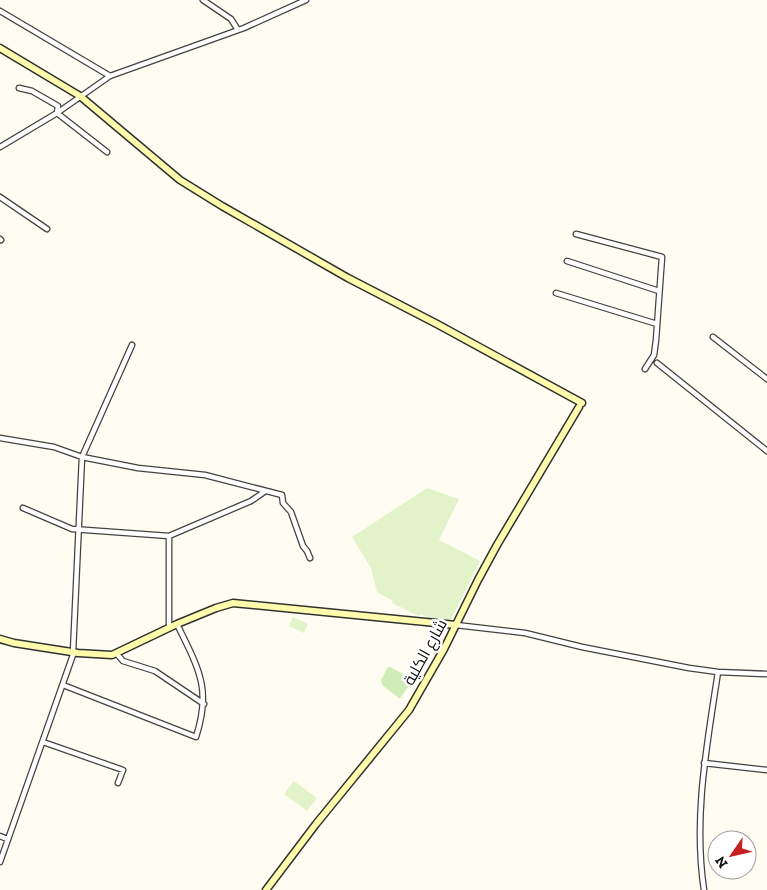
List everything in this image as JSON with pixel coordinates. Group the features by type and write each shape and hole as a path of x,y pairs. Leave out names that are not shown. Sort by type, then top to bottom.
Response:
{"street":[{"path":"203,0 231,19 238,30"},
{"path":"0,147 57,113 110,76 238,30 296,2 306,0"},
{"path":"0,11 110,76"},
{"path":"0,48 80,96"},
{"path":"19,88 32,91 58,106 57,113"},
{"name":"شارع الكلية","path":"80,96 180,180 222,206 348,278 437,324 581,405 497,545 434,667 409,710 316,824 266,890"},
{"path":"57,113 107,152"},
{"path":"0,197 47,229"},
{"path":"576,234 662,257 654,355 644,369"},
{"path":"566,261 659,291"},
{"path":"556,292 657,324"},
{"path":"713,337 767,378"},
{"path":"0,862 74,652 82,457 132,345"},
{"path":"657,364 767,452"},
{"path":"0,438 54,448 82,457 138,468 205,476 282,495 283,503 291,512 303,546 310,558"},
{"path":"23,508 61,526 79,530 169,536 251,501 264,492"},
{"path":"169,536 169,628"},
{"path":"0,639 14,643 106,656 177,624 233,603 525,633 582,647 718,672 767,674"},
{"path":"63,685 196,737 204,704 198,669 177,624"},
{"path":"116,653 123,661 155,671 204,704"},
{"path":"704,890 701,872 699,816 704,763 718,672"},
{"path":"43,742 123,770 118,783"},
{"path":"704,763 767,770"},
{"path":"0,836 7,839"}],"green space":[{"path":"427,488 459,499 439,540 480,561 450,622 441,624 392,603 393,601 377,592 371,568 352,537"},
{"path":"293,617 308,624 304,633 289,626"},
{"path":"388,667 413,679 400,699 382,685 381,680"},
{"path":"294,781 317,798 307,811 284,794"}]}
